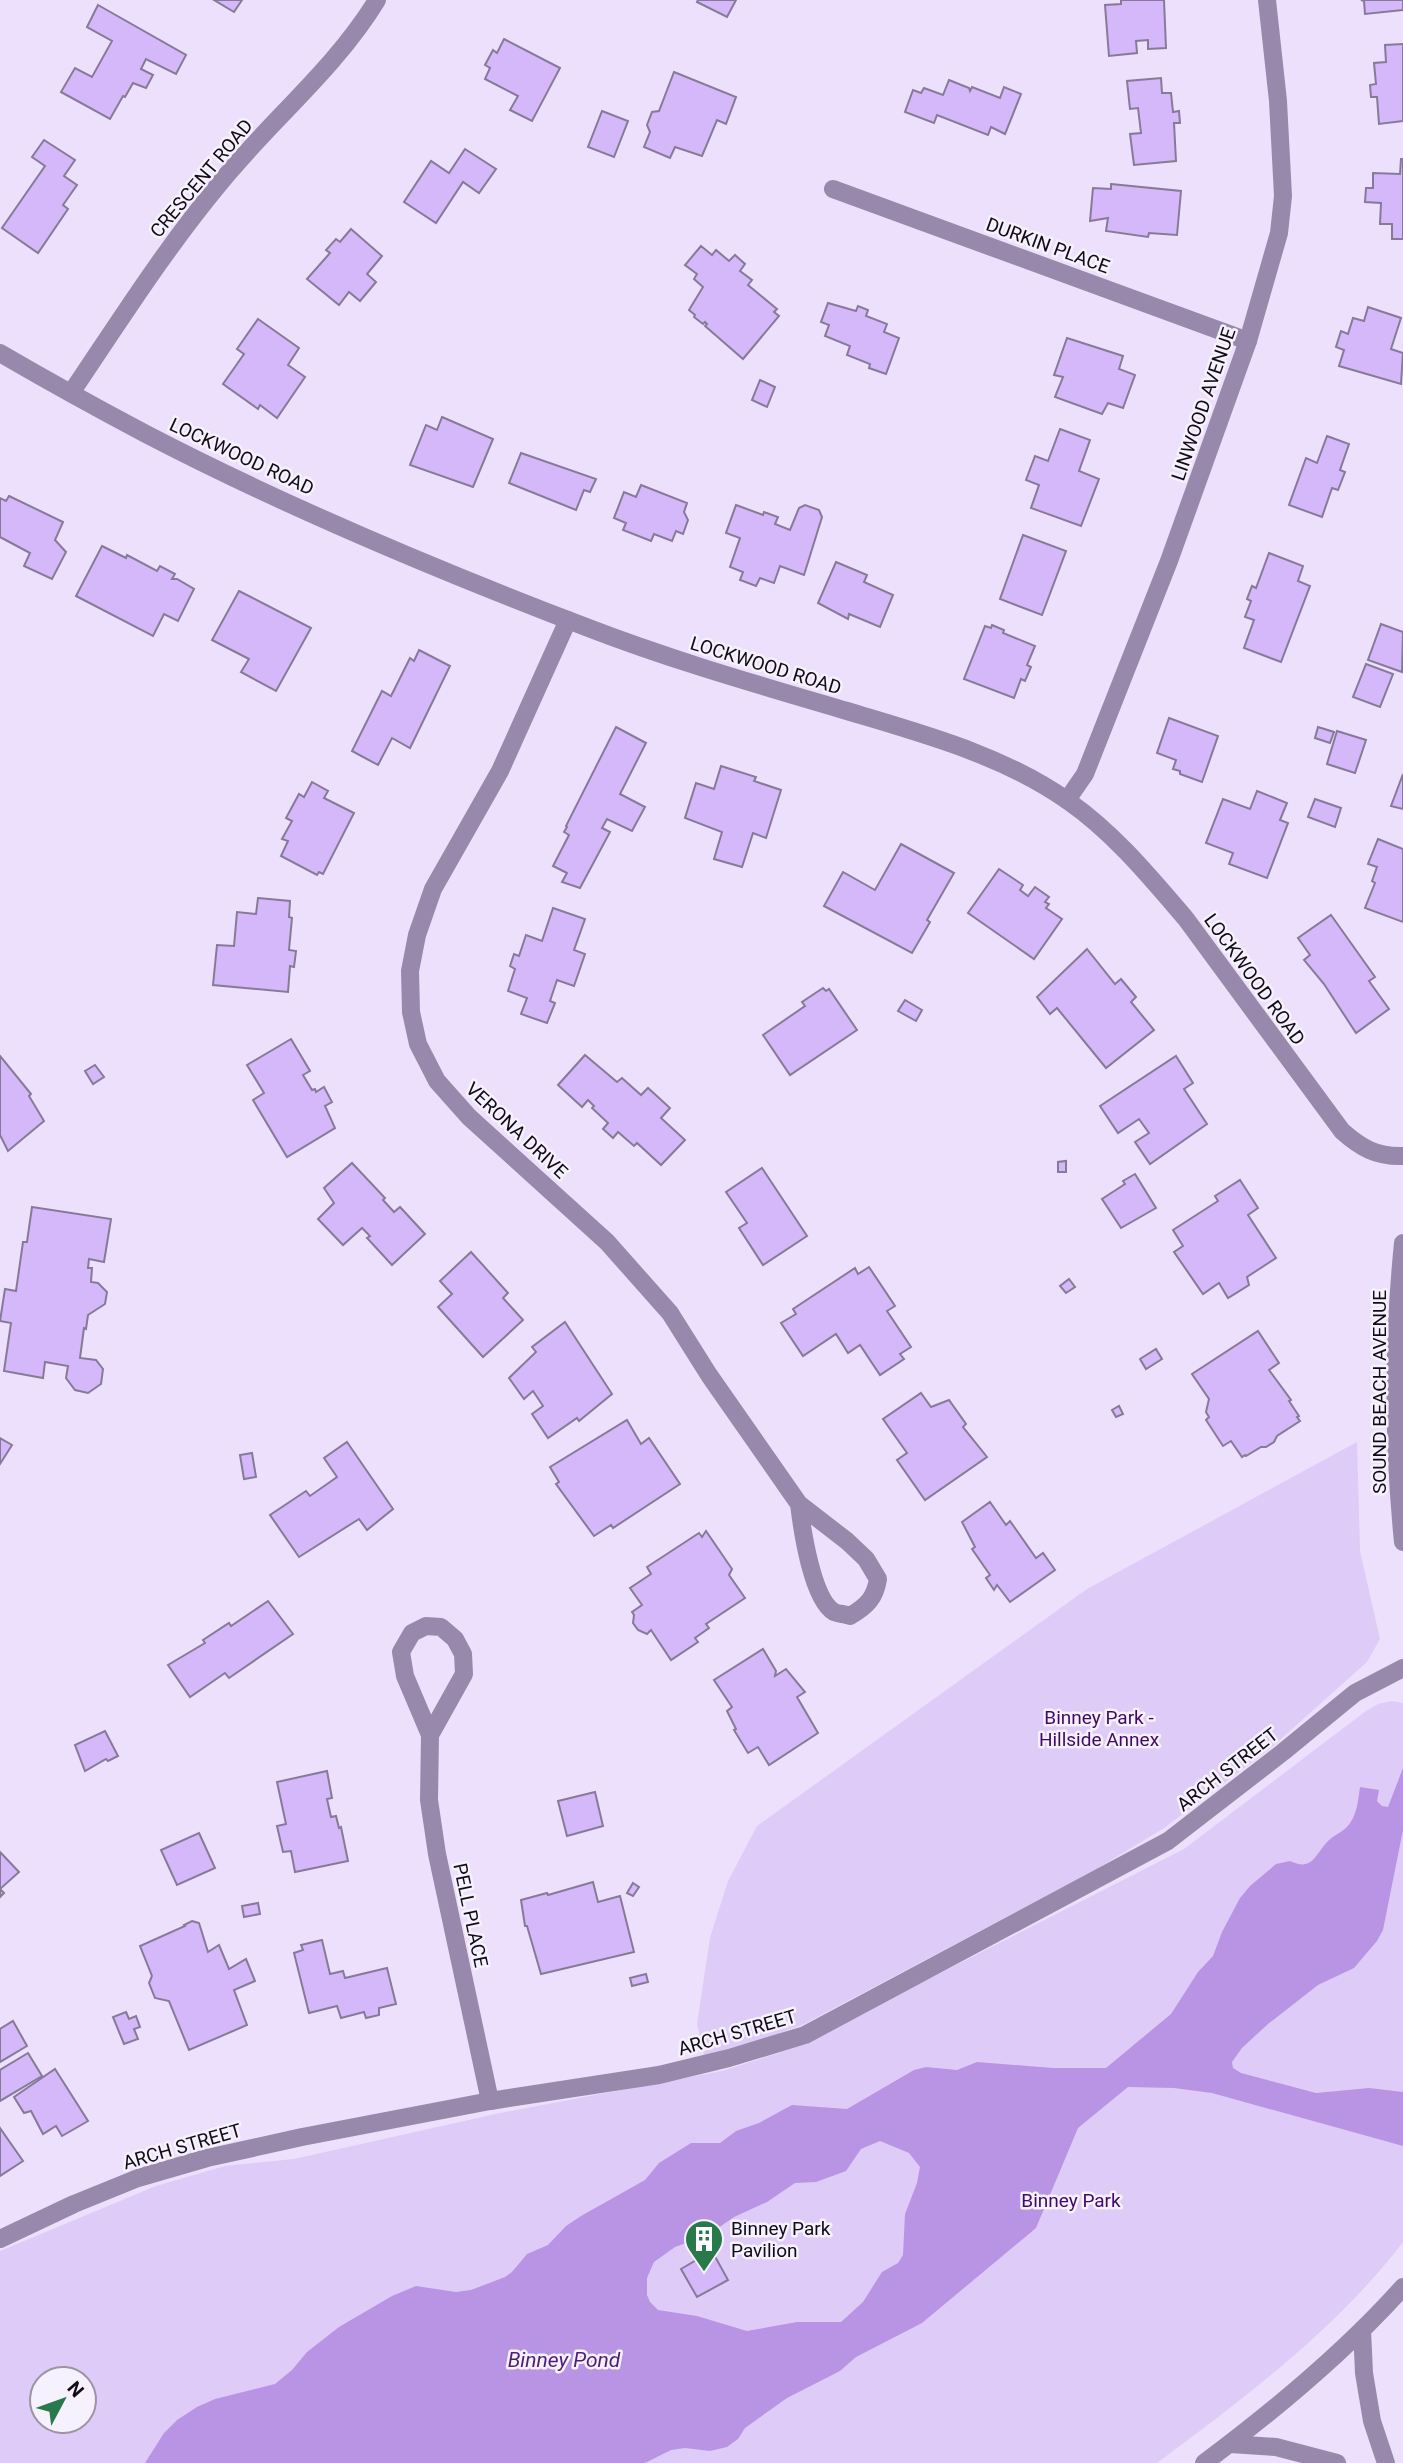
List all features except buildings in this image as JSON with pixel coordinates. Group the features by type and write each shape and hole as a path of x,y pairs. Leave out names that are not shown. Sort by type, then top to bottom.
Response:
{"street":[{"name":"CRESCENT ROAD","path":"71,393 168,251 220,182 326,67 377,0"},
{"name":"LINWOOD AVENUE","path":"1067,800 1085,774 1169,561 1248,341 1279,233 1283,196 1278,101 1268,0"},
{"name":"DURKIN PLACE","path":"833,189 1248,341"},
{"name":"LOCKWOOD ROAD","path":"0,354 145,434 275,496 569,620 726,676 977,753 1031,779 1067,800 1121,846 1185,919 1342,1130 1372,1152 1386,1156 1403,1156"},
{"name":"VERONA DRIVE","path":"569,620 500,771 433,889 417,935 410,971 411,1012 418,1044 437,1081 469,1117 607,1242 670,1313 709,1375 799,1504 866,1559 878,1579 876,1593 866,1607 850,1616 834,1612 822,1600 802,1536 799,1504"},
{"name":"SOUND BEACH AVENUE","path":"1403,1243 1395,1367 1398,1483 1403,1542"},
{"name":"PELL PLACE","path":"430,1735 464,1674 463,1654 455,1639 441,1627 426,1626 412,1633 401,1652 405,1676 430,1735 429,1800 437,1854 490,2101"},
{"name":"ARCH STREET","path":"0,2239 138,2178 207,2158 490,2101 659,2075 729,2058 804,2035 1168,1841 1354,1693 1403,1668"},
{"path":"1204,2463 1303,2384 1362,2330 1403,2287"},
{"path":"1362,2330 1364,2373 1371,2421 1386,2463"},
{"path":"1230,2444 1276,2447 1337,2463"}],"green space":[{"name":"Binney Park - Hillside Annex","path":"1357,1442 1360,1551 1380,1639 1367,1662 1273,1746 1164,1828 1095,1870 804,2024 759,2041 704,2055 697,2024 710,1938 728,1881 757,1826 1087,1589"},
{"name":"Binney Park","path":"1392,1701 1403,1703 1403,2242 1348,2305 1288,2361 1157,2463 0,2463 0,2251 156,2186 225,2166 294,2159 500,2113 722,2071 779,2053 1184,1849 1378,1704"}],"water":[{"name":"Binney Pond","path":"1403,1768 1403,1830 1383,1930 1377,1941 1354,1968 1318,1985 1268,2024 1242,2048 1232,2062 1233,2068 1241,2073 1316,2093 1369,2088 1403,2092 1403,2146 1212,2093 1174,2088 1128,2087 1078,2128 1036,2228 922,2323 856,2357 840,2371 787,2398 745,2428 738,2439 727,2447 710,2451 685,2448 671,2450 645,2463 145,2463 164,2433 177,2420 197,2407 215,2399 275,2384 292,2370 307,2352 339,2327 392,2296 416,2286 456,2292 471,2290 505,2277 527,2254 548,2245 566,2226 645,2180 659,2163 691,2143 720,2143 736,2131 759,2123 792,2105 847,2109 914,2070 926,2067 957,2070 977,2062 1053,2068 1106,2068 1171,2014 1198,1972 1213,1956 1222,1932 1240,1898 1250,1886 1276,1864 1290,1861 1304,1864 1313,1860 1328,1841 1350,1824 1360,1787 1379,1790 1377,1801 1388,1807","holes":["880,2141 909,2153 920,2167 905,2214 903,2255 898,2263 882,2272 863,2302 841,2322 797,2322 747,2331 697,2316 658,2310 650,2302 647,2295 647,2278 654,2262 675,2247 708,2235 734,2217 767,2202 795,2183 816,2182 846,2171 861,2149"]}],"place":[{"name":"Binney Park Pavilion","path":"704,2273"}]}
